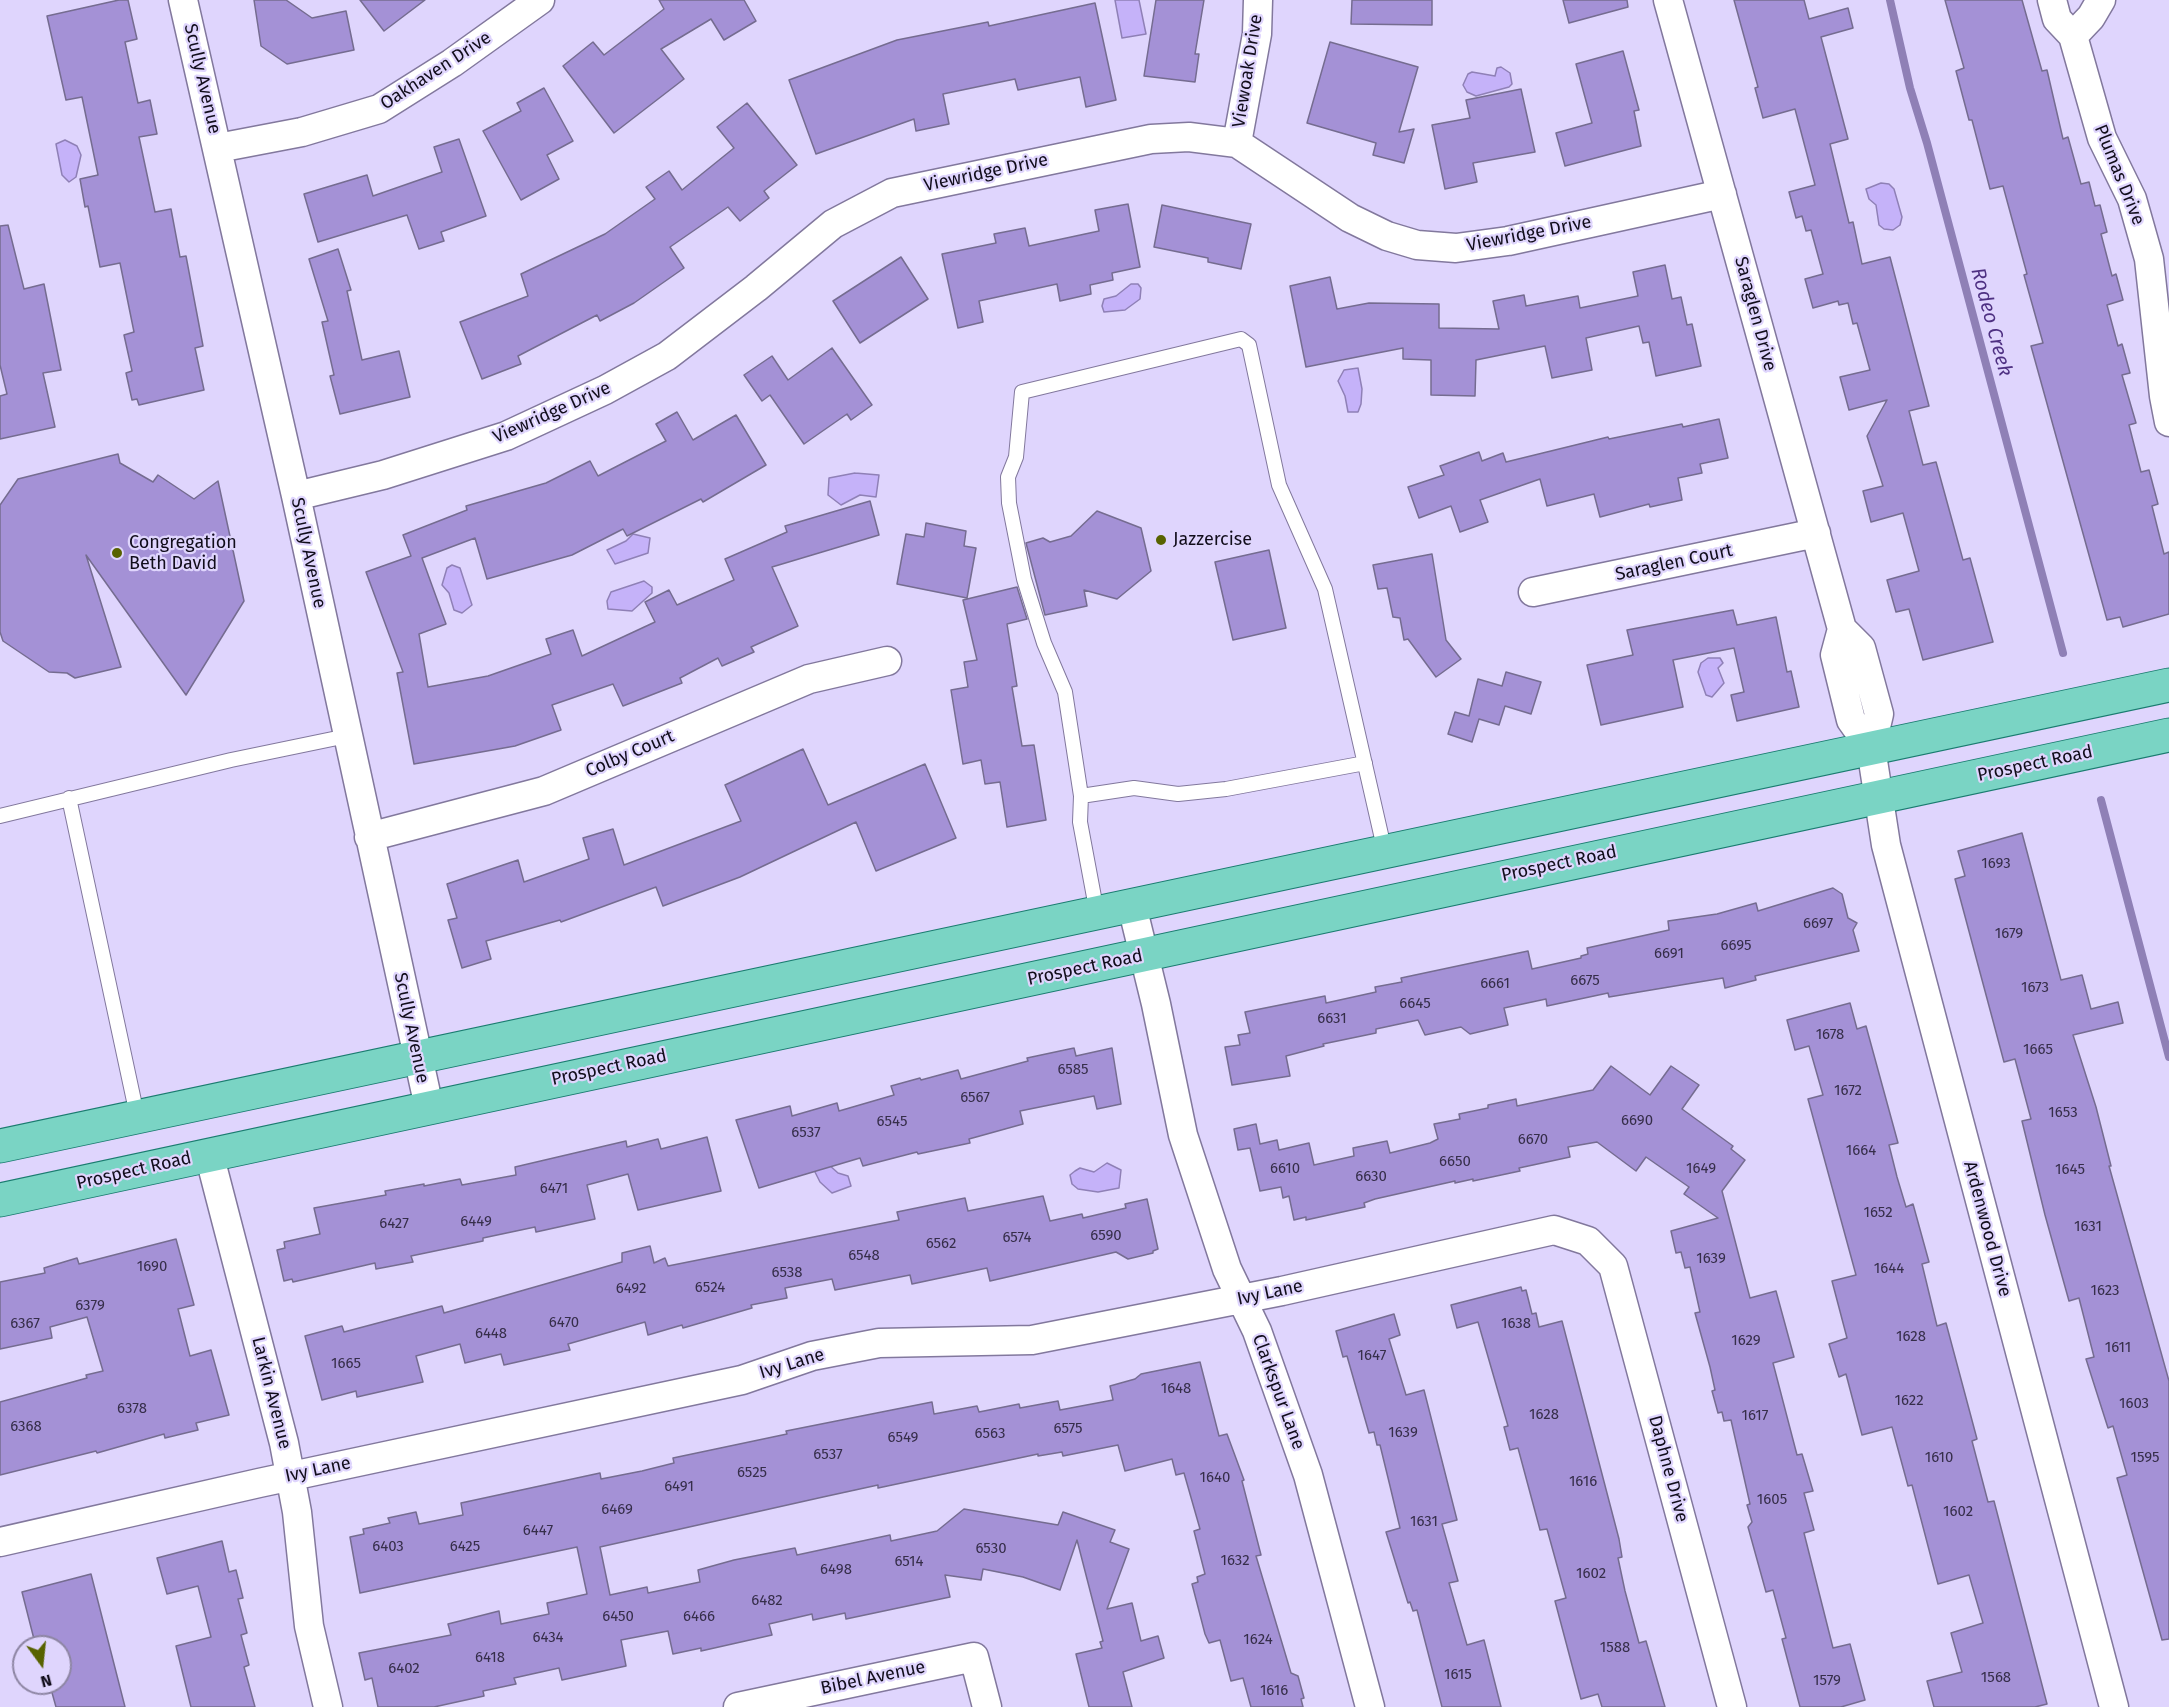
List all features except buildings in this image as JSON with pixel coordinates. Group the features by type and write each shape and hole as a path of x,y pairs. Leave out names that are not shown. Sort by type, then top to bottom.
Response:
{"main road":[{"path":"0,1146 690,997 1097,914 2169,685"},
{"name":"Prospect Road","path":"0,1200 1144,955 1398,898 2169,735"}],"street":[{"name":"Scully Avenue","path":"183,0 296,496 429,1107"},
{"name":"Oakhaven Drive","path":"218,148 302,132 379,109 452,63 540,0"},
{"name":"Viewoak Drive","path":"1237,143 1257,34 1258,0"},
{"name":"Saraglen Drive","path":"1668,0 1842,629 1861,648 1879,714 1871,748"},
{"name":"Plumas Drive","path":"2052,0 2057,19 2073,36 2102,138 2132,199 2150,259 2163,396 2169,422"},
{"path":"2073,36 2091,17 2101,0"},
{"name":"Viewridge Drive","path":"296,496 383,476 506,436 605,390 667,356 756,288 833,224 892,193 1151,139 1189,137 1237,143 1350,218 1387,236 1417,245 1456,248 1508,241 1722,194"},
{"name":"Saraglen Court","path":"1533,592 1816,533"},
{"name":"Colby Court","path":"369,837 544,791 809,679 887,661"},
{"name":"Ardenwood Drive","path":"1871,748 1886,845 2114,1707"},
{"name":"Clarkspur Lane","path":"1132,906 1183,1134 1227,1269 1257,1331 1308,1474 1370,1707"},
{"name":"Larkin Avenue","path":"209,1154 291,1476 309,1626 328,1707"},
{"name":"Ivy Lane","path":"0,1542 291,1476 742,1380 812,1356 879,1343 1032,1340 1241,1299 1554,1230 1588,1241"},
{"name":"Daphne Drive","path":"1588,1241 1613,1266 1732,1707"},
{"name":"Bibel Avenue","path":"738,1707 974,1657 987,1707"}],"lane":[{"path":"1097,914 1080,822 1081,796 1065,692 1044,643 1024,579 1009,503 1008,477 1016,457 1022,392 1241,339 1249,345 1279,485 1315,561 1325,589 1385,852"},
{"path":"0,816 69,798 347,736"},
{"path":"1081,796 1134,788 1178,794 1226,789 1365,763"},
{"path":"69,798 137,1115"}],"shaded area":[{"path":"1115,0 1139,0 1146,34 1122,38"},
{"path":"1501,67 1510,73 1512,84 1509,87 1476,96 1467,92 1463,85 1468,74 1472,72 1495,76 1497,68"},
{"path":"65,140 77,146 81,155 76,177 69,182 62,175 56,144"},
{"path":"1881,183 1889,184 1894,189 1902,217 1900,225 1893,230 1884,229 1879,225 1876,205 1869,199 1866,189"},
{"path":"1131,284 1138,284 1141,288 1140,299 1125,310 1104,312 1102,306 1104,299 1116,296"},
{"path":"1358,368 1362,389 1361,404 1358,412 1348,412 1345,396 1338,381 1344,370"},
{"path":"855,473 879,475 876,497 860,495 841,505 828,495 829,478"},
{"path":"633,534 650,538 648,553 615,564 607,550 626,541"},
{"path":"452,565 460,568 472,605 462,613 454,610 449,593 442,585 447,568"},
{"path":"644,581 652,587 652,593 632,611 608,609 607,601 611,592"},
{"path":"1708,658 1720,658 1723,663 1718,668 1724,683 1712,697 1706,695 1698,672 1701,663"},
{"path":"1107,1163 1121,1170 1119,1188 1098,1192 1078,1189 1072,1184 1070,1175 1080,1168 1094,1172"},
{"path":"828,1164 838,1173 848,1176 851,1186 832,1193 820,1182 815,1172 817,1168"}],"waterway":[{"name":"Rodeo Creek","path":"1890,0 1910,88 1927,143 2063,653"},
{"name":"Rodeo Creek","path":"2101,800 2169,1057"}],"place":[{"name":"Jazzercise","path":"1161,540"},
{"name":"Congregation Beth David","path":"117,553"}]}
